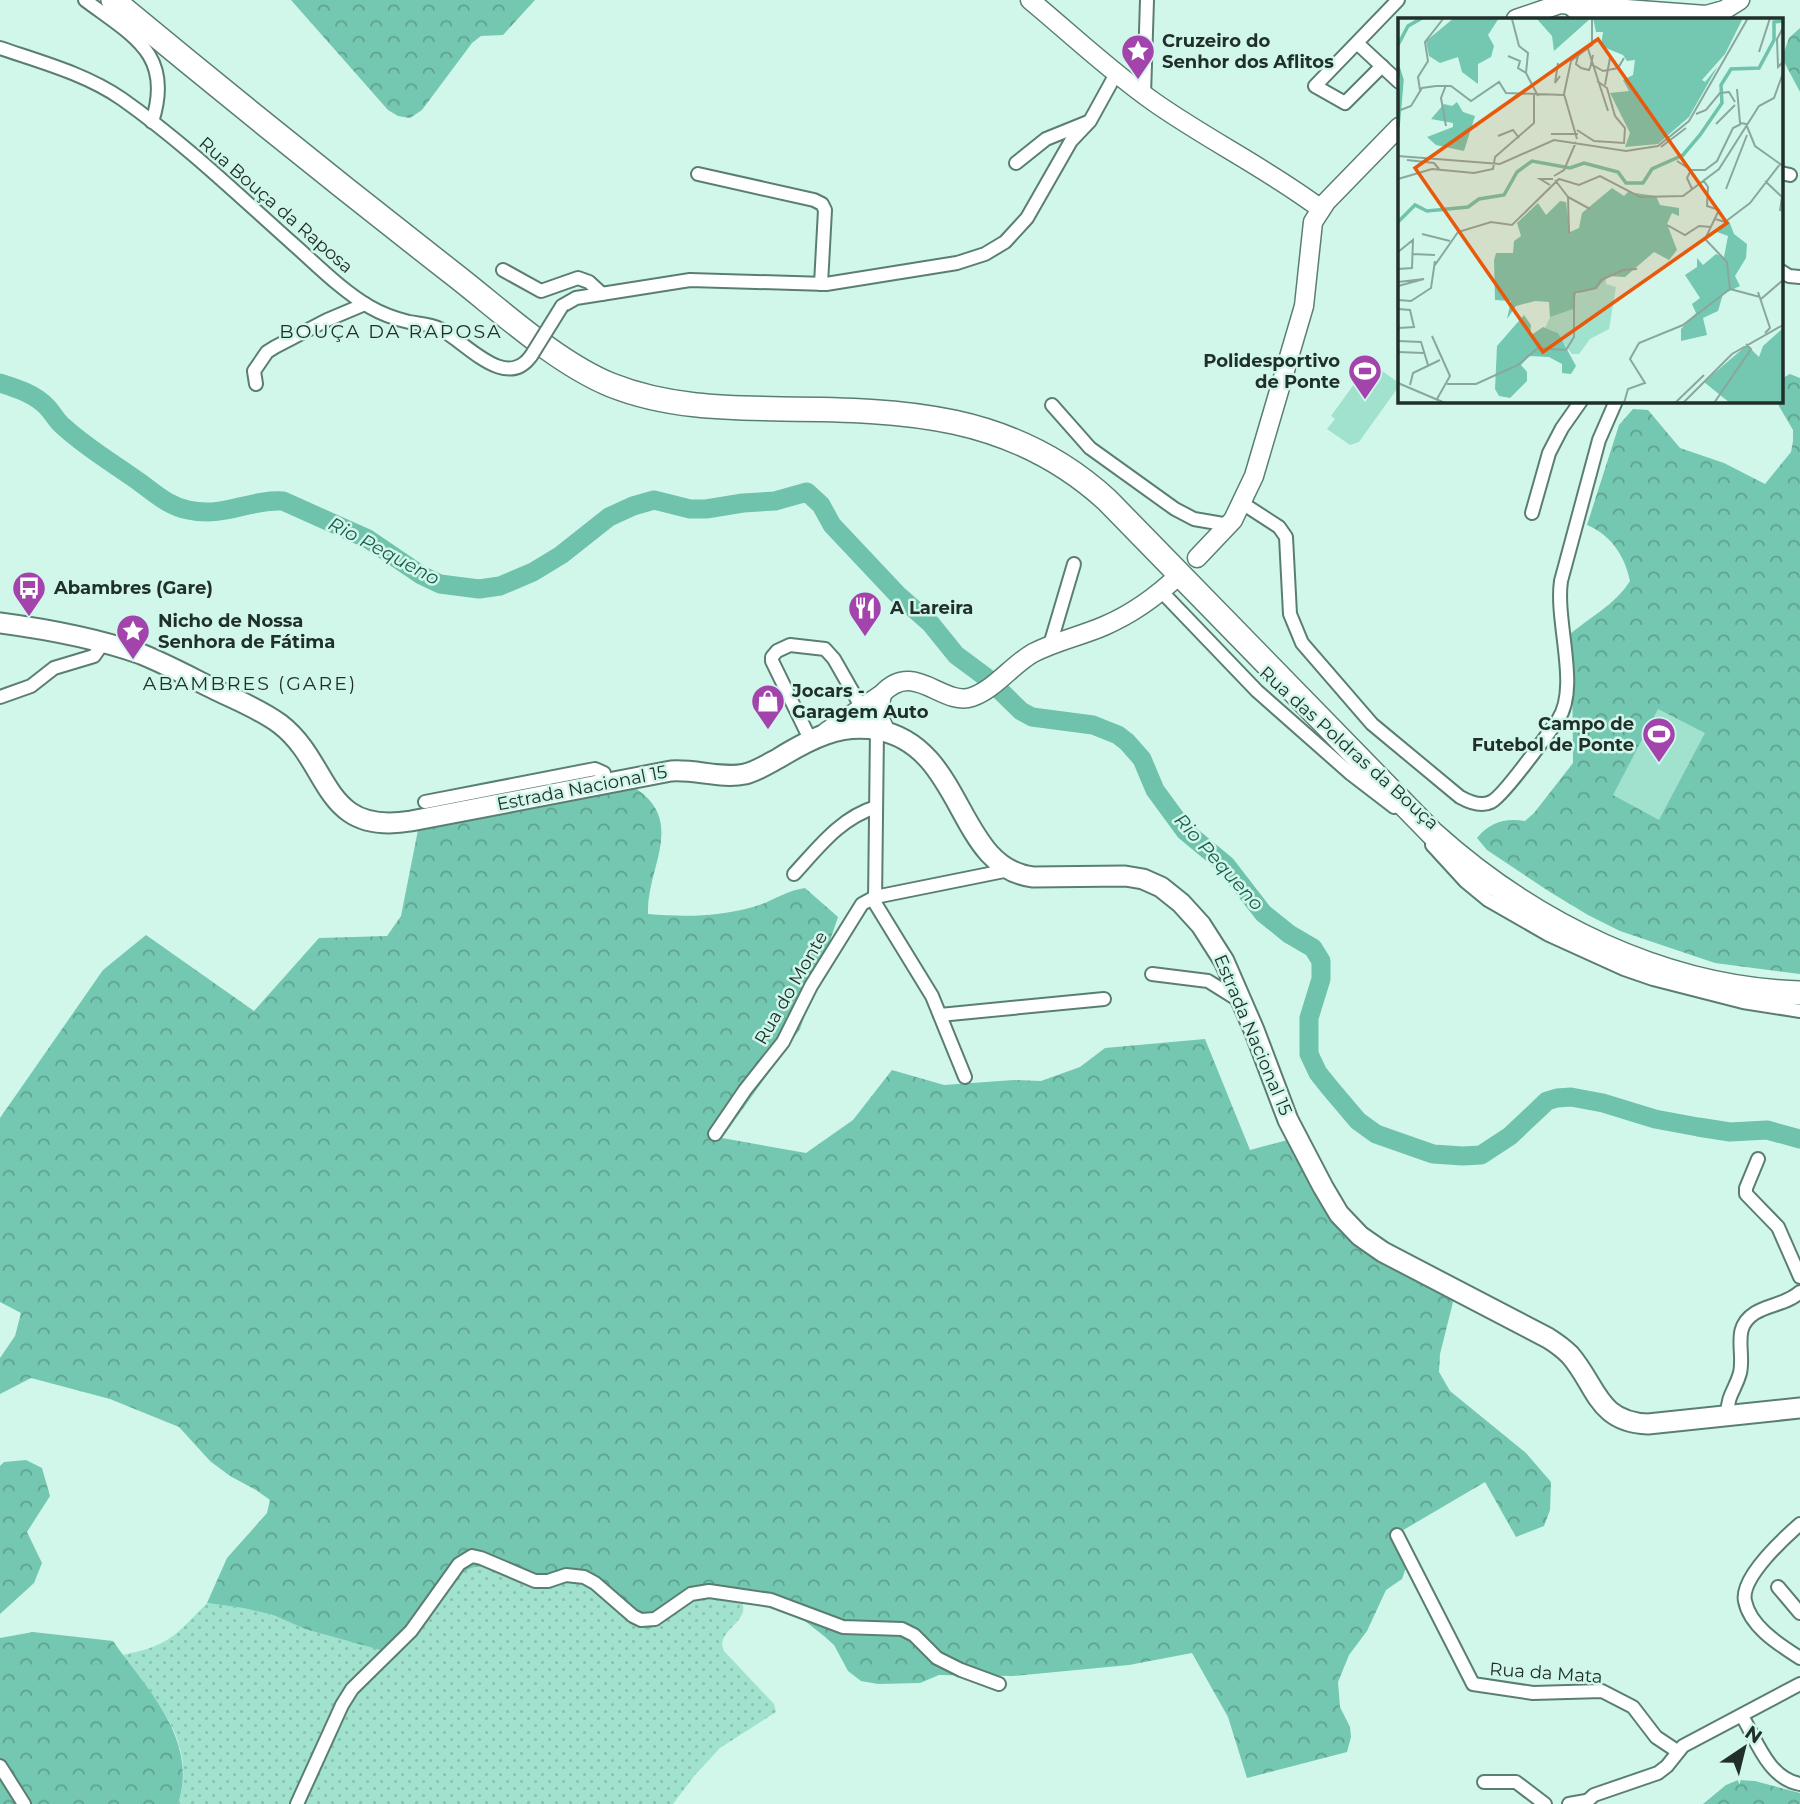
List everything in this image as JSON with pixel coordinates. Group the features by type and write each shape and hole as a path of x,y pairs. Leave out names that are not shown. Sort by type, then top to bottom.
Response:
{"highway":[{"path":"113,0 394,227 578,368 623,390 679,403 725,408 918,414 986,430 1038,452 1073,472 1107,500 1433,834 1490,880 1564,926 1640,962 1724,985 1768,992 1800,993"},
{"path":"128,0 428,241 572,350 610,373 661,389 704,396 895,402 939,408 1002,425 1055,449 1082,466 1112,492 1440,824 1496,871 1588,926 1641,950 1734,976 1800,983"}],"main road":[{"name":"Estrada Nacional 15","path":"0,623 103,643 158,661 275,721 301,745 338,803 349,813 367,820 400,822 678,770 724,775 744,774 761,768 817,737 872,715"},
{"path":"872,715 933,763 985,848 998,863 1009,870"},
{"name":"Estrada Nacional 15","path":"1009,870 1033,877 1125,876 1152,881 1181,903 1201,925 1224,961 1293,1132 1331,1201 1360,1236 1393,1258 1526,1325 1559,1346 1577,1366 1601,1403 1617,1417 1648,1424 1800,1408"}],"street":[{"path":"85,0 128,32 153,61 160,85 152,122"},
{"path":"1030,0 1144,95 1299,192 1321,209"},
{"path":"1144,95 1147,0"},
{"path":"1382,66 1345,103 1315,86 1398,0"},
{"path":"1519,18 1557,3 1687,17 1715,14 1740,0"},
{"path":"1557,3 1582,18"},
{"path":"1357,43 1398,81"},
{"name":"Rua Bouça da Raposa","path":"0,48 107,90 152,122 365,304 390,317 441,329 479,357 495,365 515,368 524,363 562,306 573,299 602,293"},
{"path":"1121,75 1136,74 1145,65"},
{"path":"503,271 541,291 578,278 589,282 602,293 690,280 821,284 957,263 996,249 1024,222 1071,141 1090,121 1121,75"},
{"path":"1016,163 1046,139 1090,121"},
{"path":"1197,558 1229,524 1254,476 1307,293 1311,228 1321,209 1398,128"},
{"path":"698,174 822,204 825,210 821,284"},
{"path":"1783,272 1800,277"},
{"path":"256,384 254,371 267,352 327,320 365,304"},
{"path":"1532,513 1549,453 1580,402"},
{"path":"1242,503 1279,527 1286,537 1290,614 1306,648 1379,731 1460,797 1474,803 1488,803 1501,794 1565,707 1568,687 1559,599 1561,581 1599,440 1616,402"},
{"path":"1052,405 1090,448 1174,509 1190,517 1229,524"},
{"path":"1050,645 1074,564"},
{"path":"872,715 890,686 905,681 924,684 964,698 975,696 1029,656 1050,645 1114,621 1161,591 1179,575"},
{"name":"Rua das Poldras da Bouça","path":"1161,591 1252,686 1351,774 1402,814 1465,881 1488,900 1549,935 1637,975 1743,1002 1800,1010"},
{"path":"0,697 31,686 54,668 94,656 103,643"},
{"path":"817,737 772,661 777,651 790,645 825,649 872,715 876,807 874,898 879,913 920,974 965,1077"},
{"path":"425,802 595,769 604,773 607,783"},
{"path":"794,874 837,828 855,815 876,807"},
{"path":"874,898 1009,870"},
{"name":"Rua do Monte","path":"715,1134 788,1035 808,992 856,912 866,901 874,898"},
{"path":"1152,974 1208,981 1243,1003"},
{"path":"940,1015 1104,999"},
{"path":"1758,1160 1746,1194 1778,1227 1800,1277"},
{"path":"1727,1415 1730,1393 1741,1371 1740,1341 1744,1324 1757,1311 1789,1300 1800,1292"},
{"path":"1800,1524 1756,1572 1744,1595 1755,1622 1800,1658"},
{"name":"Rua da Mata","path":"1397,1535 1473,1684 1533,1693 1602,1691 1633,1707 1656,1737 1677,1751"},
{"path":"296,1804 352,1689 411,1631 459,1563 472,1556 535,1581 548,1581 566,1574 584,1577 641,1620 659,1617 691,1594 709,1591 771,1600 843,1627 902,1629 914,1635 937,1658 999,1684"},
{"path":"1778,1587 1800,1614"},
{"path":"1569,1804 1585,1802 1598,1794 1658,1773 1667,1766 1677,1751 1800,1684"},
{"path":"1742,1716 1774,1770 1788,1781 1800,1784"},
{"path":"0,1766 24,1804"},
{"path":"1484,1782 1516,1782 1545,1804"}],"green space":[{"path":"291,0 535,0 503,35 481,36 472,43 422,110 410,118 398,116 388,110"},
{"path":"1800,28 1800,92 1783,60 1789,38"},
{"name":"Polidesportivo de Ponte","path":"1370,362 1398,382 1398,387 1359,442 1350,445 1327,429 1335,419 1331,416"},
{"path":"1790,374 1800,378 1800,974 1715,963 1620,931 1550,892 1487,850 1477,838 1498,822 1525,821 1573,763 1572,655 1569,635 1610,604 1630,581 1625,563 1616,547 1603,534 1587,525 1619,425 1633,409 1648,410 1680,448 1724,463 1765,484 1791,452 1793,441 1793,430 1777,402 1783,402 1783,378"},
{"name":"Campo de Futebol de Ponte","path":"1658,709 1705,733 1659,820 1613,795"},
{"path":"635,788 650,801 659,816 661,831 648,914 687,916 727,913 760,905 805,888 838,917 800,1029 722,1138 806,1153 853,1120 892,1070 944,1085 1014,1080 1041,1081 1080,1067 1105,1048 1205,1039 1250,1150 1291,1139 1324,1204 1454,1298 1440,1354 1439,1372 1450,1391 1526,1453 1551,1482 1550,1510 1544,1526 1516,1537 1485,1482 1400,1532 1410,1556 1402,1579 1386,1590 1367,1631 1349,1655 1338,1682 1340,1707 1350,1727 1351,1737 1347,1752 1247,1778 1228,1717 1192,1653 1129,1665 1013,1676 939,1675 920,1683 878,1684 861,1681 848,1671 834,1645 824,1636 796,1614 772,1603 695,1598 648,1630 633,1622 588,1584 565,1579 551,1589 537,1587 486,1567 469,1569 461,1574 413,1636 395,1654 305,1629 273,1615 207,1603 227,1558 267,1513 270,1500 210,1461 179,1427 110,1399 31,1378 0,1394 0,1358 15,1336 21,1313 0,1302 0,1118 103,970 146,935 254,1011 319,938 387,936 401,916 418,830"},
{"path":"26,1460 42,1468 50,1496 27,1532 42,1563 34,1583 0,1614 0,1466 4,1462"},
{"path":"469,1566 485,1566 532,1587 564,1579 695,1598 741,1600 742,1614 724,1637 724,1651 774,1704 776,1712 720,1748 673,1804 178,1804 183,1781 178,1741 160,1706 122,1655 151,1648 170,1638 207,1603 273,1615 305,1629 413,1636"},
{"path":"33,1632 113,1641 154,1697 176,1737 183,1780 178,1804 0,1804 0,1638"},
{"path":"1738,1780 1755,1781 1800,1793 1800,1804 1703,1804 1726,1785"}],"waterway":[{"name":"Rio Pequeno","path":"0,383 37,398 83,443 175,506 214,512 283,501 368,539 421,575 440,584 479,589 500,586 533,572 561,555 609,517 654,500 690,509 706,509 775,501 807,492 821,505 832,525 897,594 931,624 956,655 987,678 1021,711 1032,717 1093,725 1118,735 1127,742 1142,759 1155,790 1185,831 1226,865 1263,913 1289,934 1313,948 1321,961 1321,979 1309,1018 1309,1054 1318,1073 1330,1088 1358,1121 1376,1134 1433,1154 1481,1155 1510,1136 1547,1101 1571,1097 1698,1127 1730,1132 1767,1130 1800,1139"}],"place":[{"name":"Cruzeiro do Senhor dos Aflitos","path":"1138,81"},
{"name":"Polidesportivo de Ponte","path":"1365,401"},
{"name":"Abambres (Gare)","path":"29,618"},
{"name":"A Lareira","path":"865,638"},
{"name":"Nicho de Nossa Senhora de Fátima","path":"133,661"},
{"name":"Jocars - Garagem Auto","path":"768,731"},
{"name":"Campo de Futebol de Ponte","path":"1659,764"}],"district":[{"name":"BOUÇA DA RAPOSA","path":"391,331"},
{"name":"ABAMBRES (GARE)","path":"250,683"}]}
